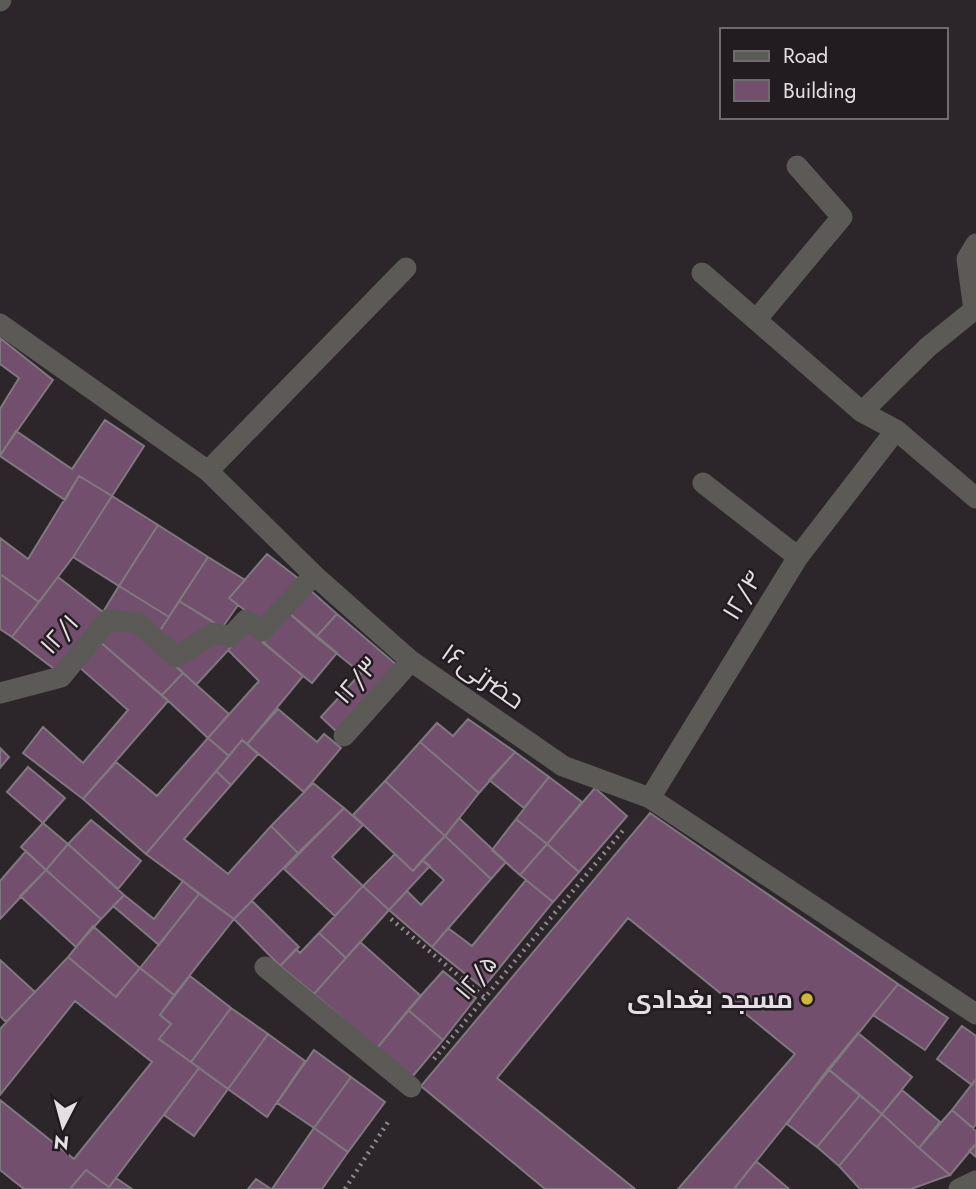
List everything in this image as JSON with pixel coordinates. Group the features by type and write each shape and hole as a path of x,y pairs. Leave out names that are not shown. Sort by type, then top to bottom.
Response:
{"lane":[{"path":"756,320 842,217 797,166"},
{"path":"862,412 929,347 975,310 967,259 976,244"},
{"path":"208,471 406,268"},
{"path":"702,273 862,412 896,430 976,498"},
{"name":"حضرتی۱۶","path":"0,324 208,471 314,575 411,661 563,766 650,798 976,1014"},
{"name":"۱۲/۴","path":"650,798 798,557 896,430"},
{"path":"703,483 798,557"},
{"name":"۱۲/۱","path":"0,693 61,677 108,620 138,623 176,657 214,633 230,637 246,620 262,631 314,575"},
{"name":"۱۲/۳","path":"344,736 411,661"},
{"path":"265,967 411,1087"},
{"path":"959,1189 976,1181"}],"path":[{"name":"۱۲/۵","path":"345,1189 411,1087 650,798"},
{"path":"391,919 484,997"}],"building":[{"path":"0,338 53,380 0,455 0,409 19,378 0,364"},
{"path":"105,420 144,446 112,496 79,476 65,500 0,456 16,431 72,469"},
{"path":"79,476 112,496 73,557 39,602 0,574 0,538 28,559"},
{"path":"112,496 158,525 119,586 73,557"},
{"path":"158,525 208,557 169,617 119,586"},
{"path":"267,554 299,579 259,621 229,598"},
{"path":"208,557 245,580 229,598 238,605 222,628 179,601"},
{"path":"0,574 39,602 12,637 0,629"},
{"path":"58,577 103,612 57,671 12,637"},
{"path":"119,586 169,617 159,632 103,612"},
{"path":"310,590 337,614 316,637 289,613"},
{"path":"179,601 215,623 178,648 159,632"},
{"path":"289,613 337,653 312,683 263,643"},
{"path":"337,614 398,666 338,733 321,717 361,673 316,637"},
{"path":"133,627 183,673 162,695 99,641 112,628"},
{"path":"248,629 303,676 247,744 242,740 229,756 208,738 259,681 228,650"},
{"path":"218,639 233,645 196,685 176,666"},
{"path":"99,641 168,701 83,799 23,753 43,727 83,763 128,710 78,666"},
{"path":"183,673 229,714 208,738 162,695"},
{"path":"278,709 317,742 324,734 341,748 304,792 247,744"},
{"path":"468,719 515,752 479,793 420,742 437,723 453,736"},
{"path":"208,738 229,756 146,854 83,799 116,762 157,796"},
{"path":"242,740 258,754 231,785 216,771"},
{"path":"420,742 479,793 445,836 385,781"},
{"path":"0,748 9,757 0,768"},
{"path":"515,752 549,777 524,808 489,780"},
{"path":"28,767 65,798 43,823 7,792"},
{"path":"216,771 231,785 184,839 228,874 271,826 298,853 234,919 146,854"},
{"path":"549,777 582,802 547,844 516,819"},
{"path":"385,781 445,836 413,871 353,815"},
{"path":"313,783 344,808 298,853 271,826"},
{"path":"595,788 627,816 579,872 547,844"},
{"path":"344,808 363,825 332,857 363,886 335,916 284,869"},
{"name":"مسجد بغدادی","path":"650,813 898,984 734,1189 678,1189 795,1054 628,918 497,1078 635,1189 545,1189 421,1086"},
{"path":"459,818 506,862 491,879 445,836"},
{"path":"516,819 547,844 520,875 492,850"},
{"path":"91,820 141,861 118,889 68,844"},
{"path":"43,823 68,844 46,870 21,847"},
{"path":"445,836 491,879 432,947 389,910 407,891 421,905 444,880 422,860"},
{"path":"68,844 124,895 101,919 46,870"},
{"path":"547,844 579,872 553,902 520,875"},
{"path":"26,851 46,870 0,919 0,881"},
{"path":"395,854 413,871 422,860 430,866 389,910 363,886"},
{"path":"46,870 101,919 76,947 20,896"},
{"path":"526,880 553,902 483,988 432,947 448,928 472,946"},
{"path":"183,881 199,894 159,945 113,906 124,895 154,919"},
{"path":"363,886 389,910 346,958 319,933"},
{"path":"199,894 234,919 174,995 140,968"},
{"path":"252,901 299,947 280,966 234,919"},
{"path":"93,926 140,968 116,997 68,957"},
{"path":"319,933 346,958 314,994 280,966 296,949 300,953"},
{"path":"360,942 421,996 377,1048 314,994"},
{"path":"68,957 116,997 140,968 174,995 160,1015 171,1024 159,1039 199,1068 109,1187 86,1170 70,1189 24,1189 0,1170 0,1100 74,1159 152,1062 75,1001 0,1095 0,1029"},
{"path":"0,960 35,992 6,1022 0,1016"},
{"path":"443,971 476,998 443,1040 408,1010"},
{"path":"190,976 231,1008 191,1062 159,1039 171,1024 160,1015"},
{"path":"898,984 948,1018 925,1050 873,1015"},
{"path":"231,1008 268,1034 228,1089 191,1062"},
{"path":"408,1010 443,1040 412,1077 377,1048"},
{"path":"962,1026 976,1036 976,1079 972,1085 937,1059"},
{"path":"858,1033 912,1077 882,1114 828,1069"},
{"path":"268,1034 305,1061 267,1117 228,1089"},
{"path":"314,1050 351,1077 314,1128 277,1103"},
{"path":"199,1068 228,1089 194,1136 164,1115"},
{"path":"828,1069 860,1095 817,1147 787,1124"},
{"path":"351,1077 385,1102 348,1152 314,1128"},
{"path":"976,1079 976,1124 973,1128 952,1110"},
{"path":"902,1090 940,1122 919,1148 882,1114"},
{"path":"860,1095 882,1114 839,1166 817,1147"},
{"path":"952,1110 976,1131 976,1144 950,1175 919,1148"},
{"path":"882,1114 950,1175 911,1189 860,1189 839,1166"},
{"path":"314,1128 348,1152 322,1189 272,1189"},
{"path":"976,1144 976,1157 969,1151"},
{"path":"756,1161 789,1189 734,1189"},
{"path":"86,1170 109,1187 116,1178 132,1189 70,1189"},
{"path":"256,1179 271,1189 248,1189"}],"place":[{"name":"مسجد بغدادی","path":"807,999"}]}
